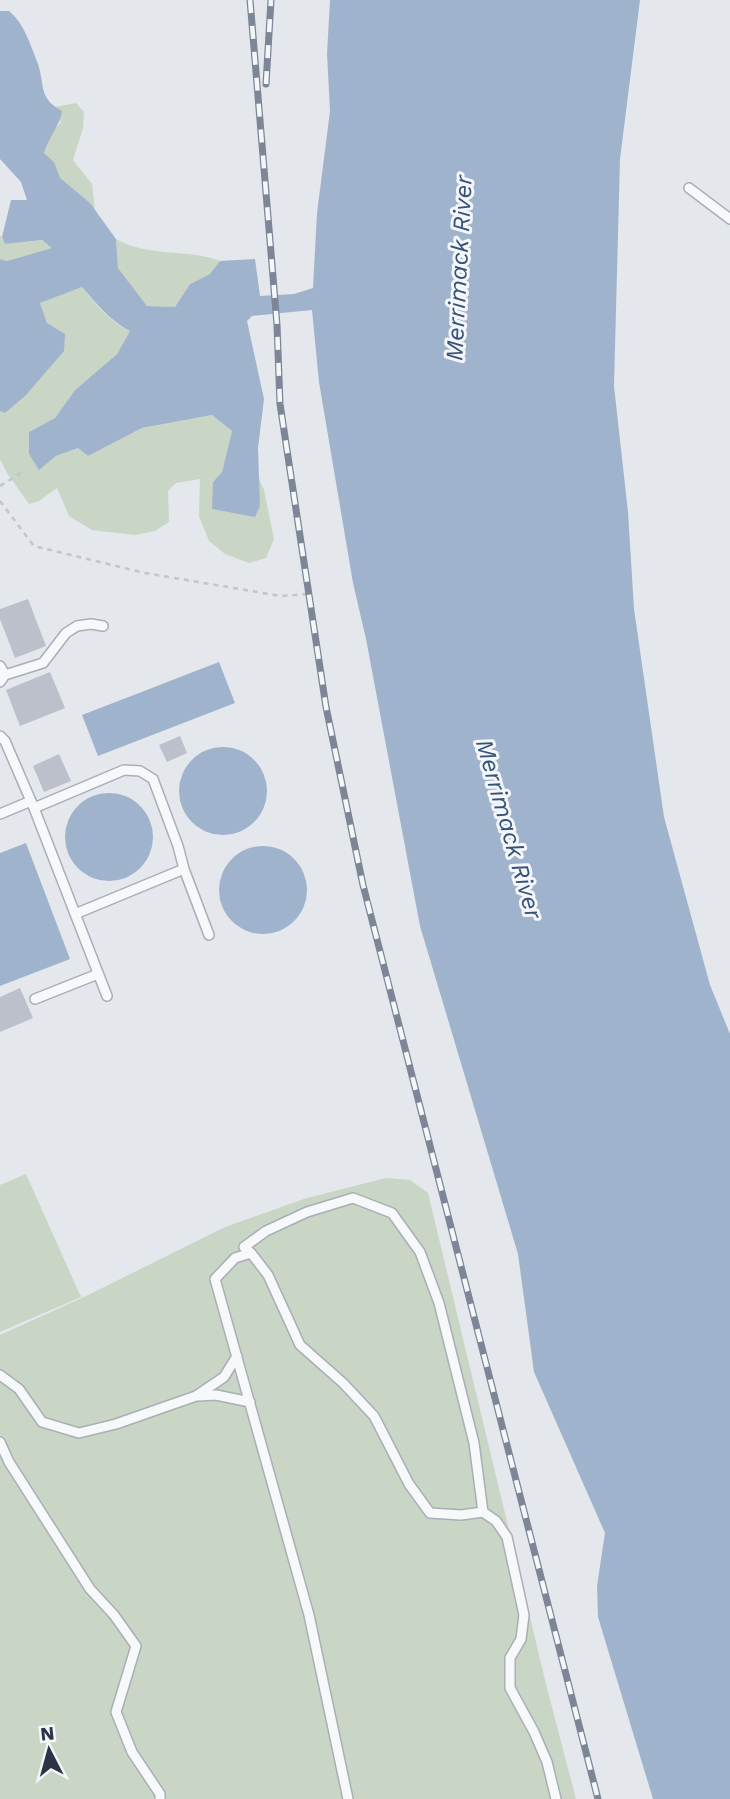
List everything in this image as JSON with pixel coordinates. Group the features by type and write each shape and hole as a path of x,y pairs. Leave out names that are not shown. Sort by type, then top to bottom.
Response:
{"lane":[{"path":"689,188 730,219"},
{"path":"0,666 3,679 43,663 66,633 77,626 103,626"},
{"path":"0,736 5,741 32,804 107,996"},
{"path":"0,814 124,770 140,771 153,779 209,935"},
{"path":"75,914 184,869"},
{"path":"36,999 98,974"},
{"path":"483,1512 474,1443 439,1303 420,1252 392,1213 353,1198 307,1212 266,1231 244,1247 268,1275 300,1345 374,1416 409,1485 430,1513 461,1516 483,1512 496,1521 508,1537 524,1615 520,1639 510,1658 510,1688 547,1762 556,1799"},
{"path":"251,1253 234,1258 215,1279 309,1615 348,1799"},
{"path":"0,1376 19,1390 42,1422 79,1433 116,1424 196,1396 224,1377 237,1356"},
{"path":"196,1396 236,1397 250,1402"},
{"path":"0,1442 9,1462 90,1589 114,1615 136,1646 116,1712 132,1752 160,1794 160,1799"}],"path":[{"path":"0,486 21,473"},
{"path":"0,501 34,546 145,573 281,596 309,594"}],"green space":[{"path":"76,103 84,112 83,128 73,160 92,184 95,211 60,178 44,153 50,135 61,122 55,107"},
{"path":"0,235 6,244 42,240 53,248 7,261 0,259"},
{"path":"116,239 142,249 220,261 210,274 190,284 175,307 147,306 118,268"},
{"path":"82,287 109,318 130,331 117,354 75,390 55,418 29,432 39,469 56,456 78,448 88,456 142,428 212,415 232,431 222,472 213,482 260,506 258,476 264,490 274,539 266,558 249,563 225,554 209,541 199,516 200,479 176,483 168,491 169,522 155,531 135,535 92,530 69,516 57,488 39,501 29,504 7,473 0,459 0,411 5,412 47,323 40,303"},
{"path":"26,1174 81,1297 0,1332 0,1185"},
{"path":"386,1178 410,1180 428,1193 576,1799 0,1799 0,1335 225,1227 307,1198"}],"water":[{"name":"Merrimack River","path":"330,0 640,0 620,159 614,386 628,512 634,609 664,817 710,985 730,1034 730,1799 653,1799 598,1617 597,1586 605,1533 534,1372 518,1254 420,926 353,583 319,382 312,310 252,316 247,321 264,399 258,448 260,506 255,517 212,509 213,482 222,472 232,431 212,415 142,428 88,456 78,448 56,456 39,470 29,454 29,432 55,418 75,390 117,354 130,331 110,317 82,287 40,303 47,323 65,334 64,351 26,395 5,413 0,411 0,259 7,261 52,248 42,240 5,244 2,237 11,200 27,200 21,182 0,159 0,11 9,11 23,28 38,64 46,96 62,111 44,153 54,162 60,178 90,203 116,239 118,268 147,306 175,307 190,284 210,274 220,261 255,259 260,296 294,294 313,288 317,213 330,111 327,54"},
{"path":"219,662 235,703 98,756 82,715"},
{"path":"223,747 240,751 254,760 263,774 267,791 263,808 254,822 240,831 223,835 206,831 192,822 183,808 179,791 183,774 192,760 206,751"},
{"path":"109,793 126,797 140,806 149,820 153,837 149,854 140,868 126,877 109,881 92,877 78,868 69,854 65,837 69,820 78,806 92,797"},
{"path":"26,843 70,959 0,986 0,853"},
{"path":"263,846 280,850 294,859 303,873 307,890 303,907 294,921 280,930 263,934 246,930 232,921 223,907 219,890 223,873 232,859 246,850"}],"building":[{"path":"28,599 46,646 15,658 0,619 0,609"},
{"path":"50,672 65,708 20,726 6,690"},
{"path":"180,736 187,753 167,762 159,745"},
{"path":"59,754 71,781 44,792 33,766"},
{"path":"20,988 33,1018 0,1032 0,997"}],"railway":[{"path":"250,0 277,325 280,404 326,707 363,885 598,1799"},
{"path":"266,84 271,0"}]}
